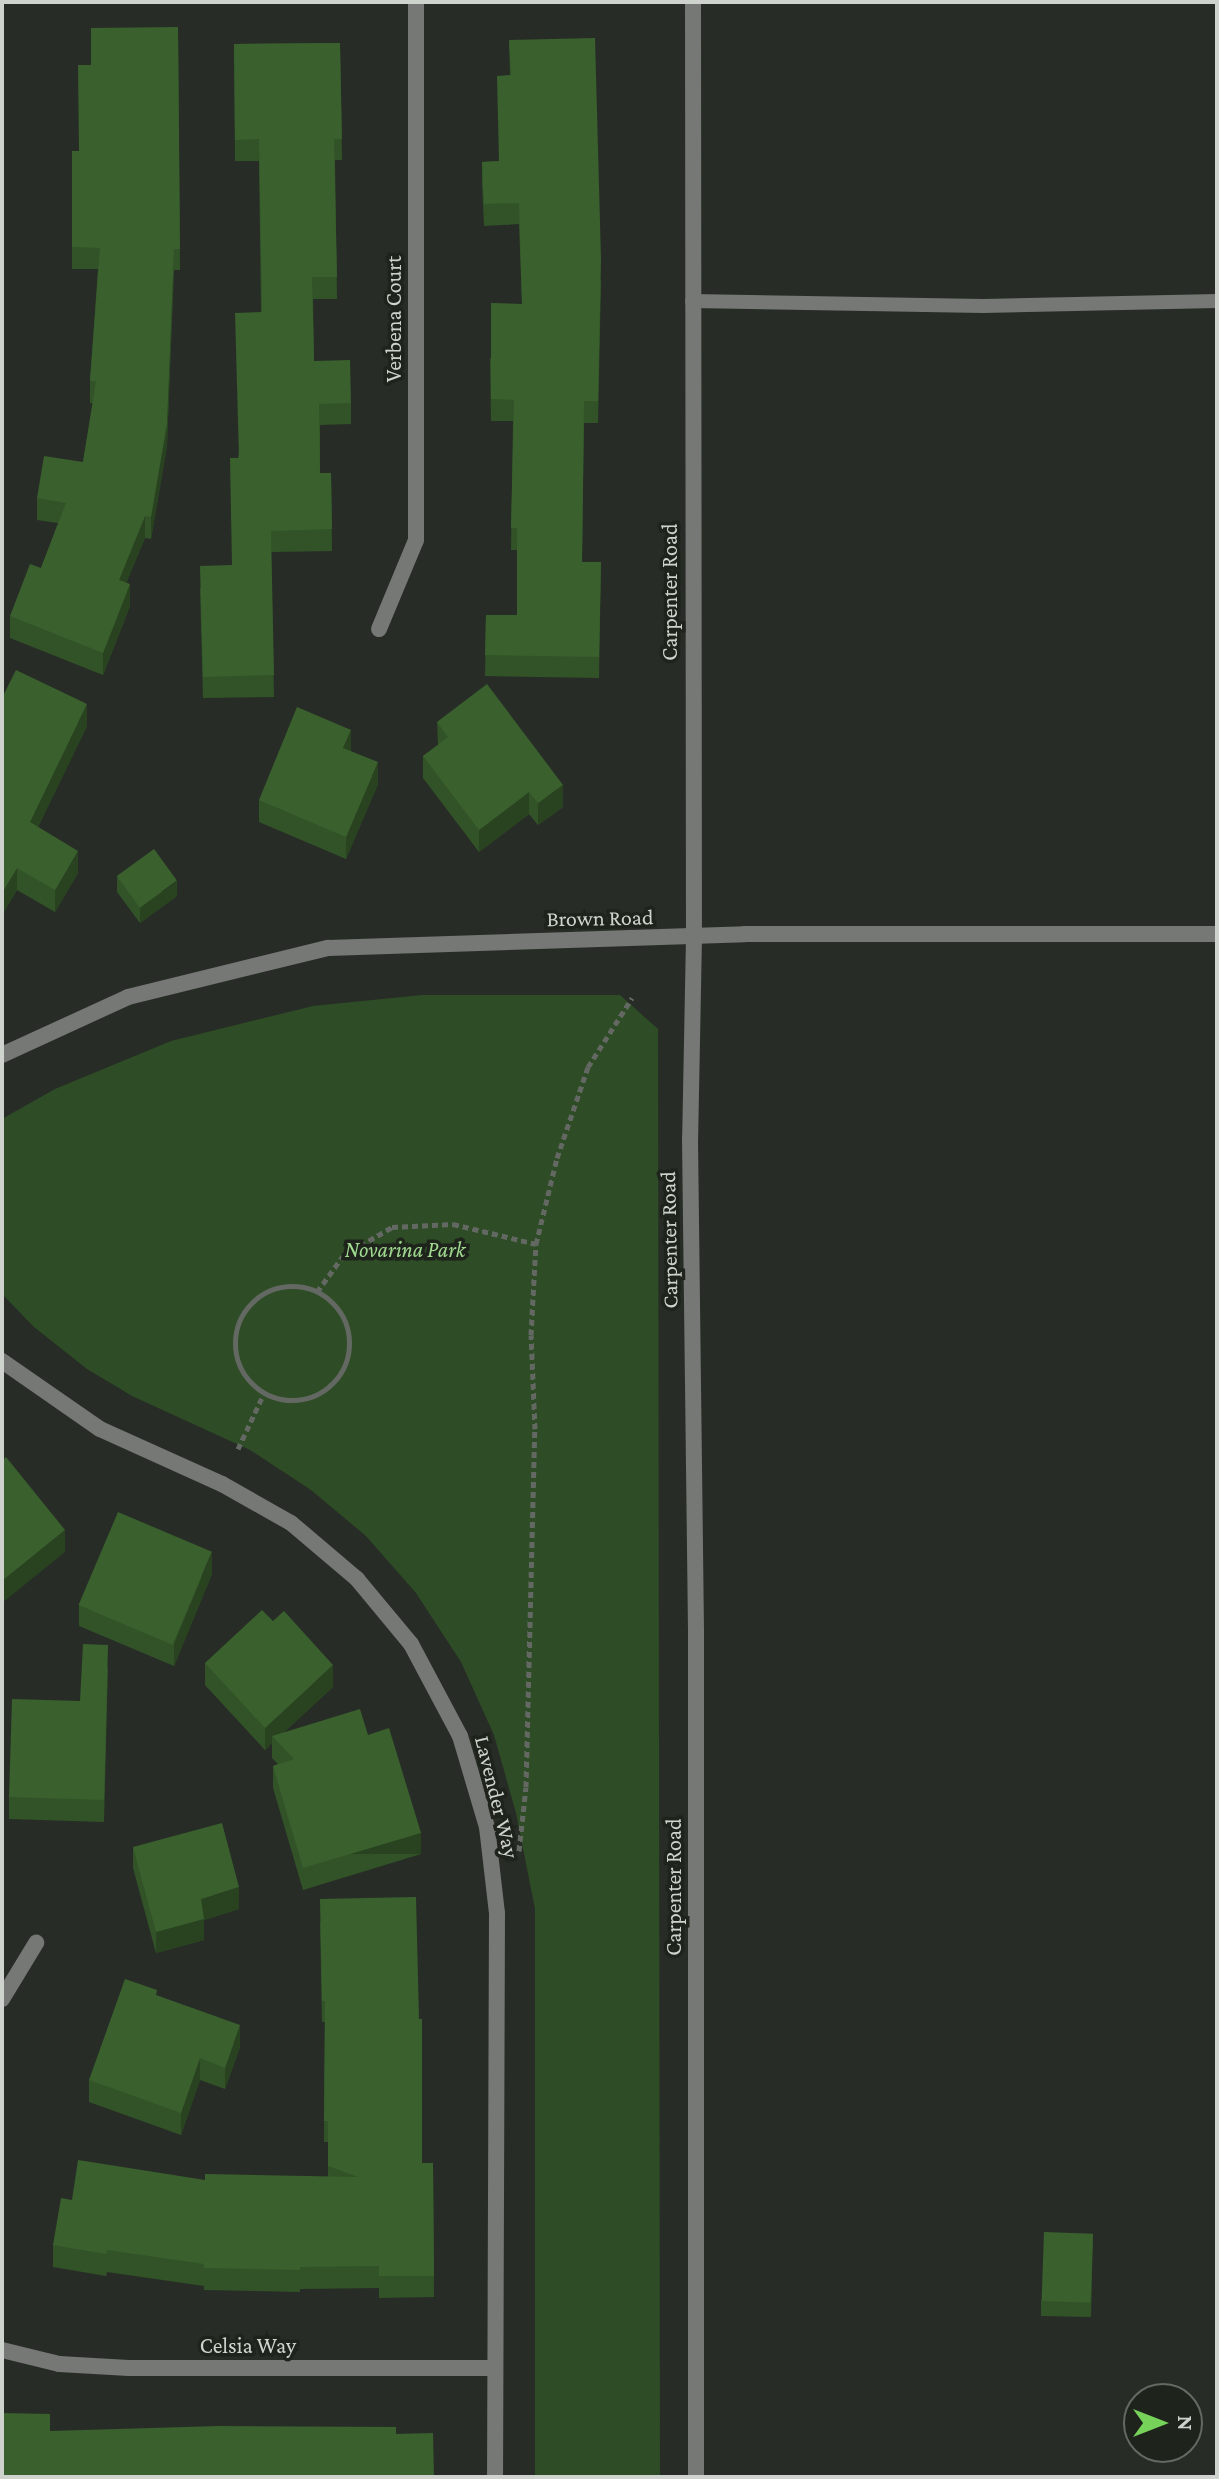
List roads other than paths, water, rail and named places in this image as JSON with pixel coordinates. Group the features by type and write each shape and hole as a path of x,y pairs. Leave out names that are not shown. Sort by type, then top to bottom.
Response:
{"street":[{"name":"Verbena Court","path":"379,629 416,540 416,2"},
{"name":"Carpenter Road","path":"693,2 694,937 690,1139 696,1662 696,2477"},
{"name":"Brown Road","path":"2,1055 128,997 328,948 745,934 1217,934"},
{"name":"Lavender Way","path":"3,1365 100,1429 222,1484 291,1523 357,1579 411,1644 460,1736 487,1827 497,1913 495,2477"},
{"path":"2,1999 36,1943"},
{"name":"Celsia Way","path":"2,2350 59,2364 129,2368 495,2368"}],"lane":[{"path":"692,301 983,306 1217,301"}],"park label":[{"name":"Novarina Park","path":"405,1250"}]}
